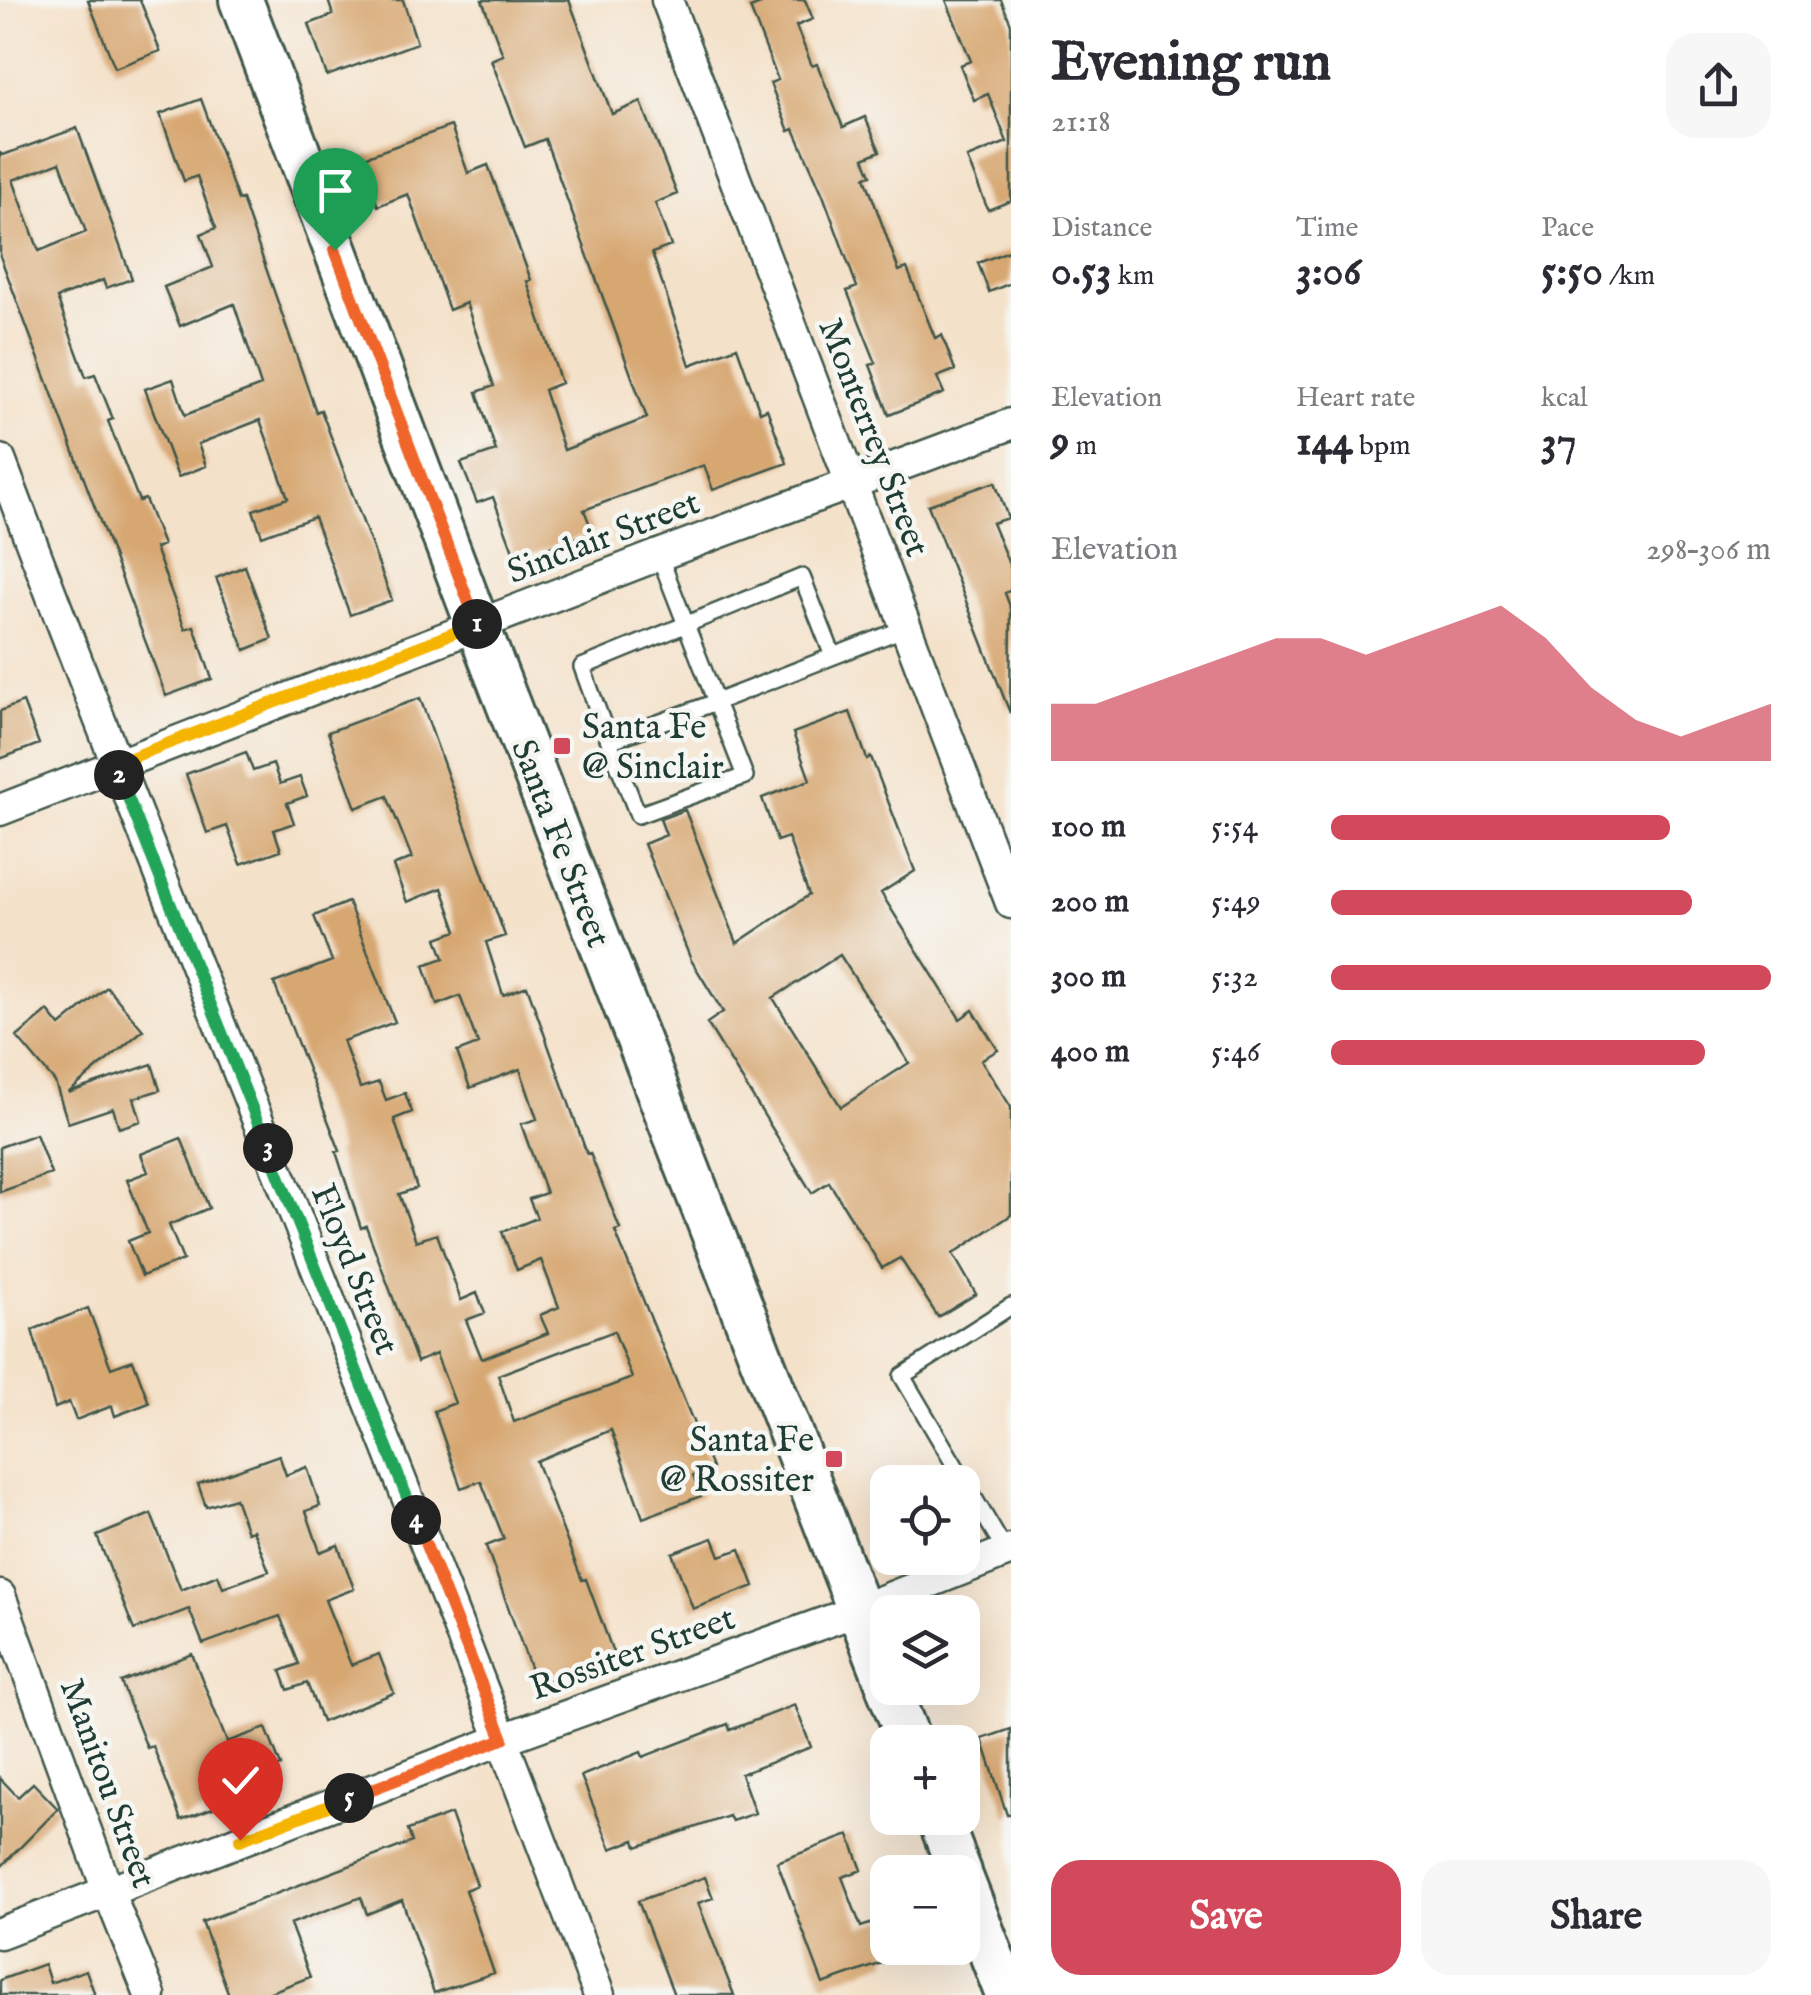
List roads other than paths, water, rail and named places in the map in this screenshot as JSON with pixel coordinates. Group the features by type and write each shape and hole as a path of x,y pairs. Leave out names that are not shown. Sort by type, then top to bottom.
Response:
{"main road":[{"name":"Santa Fe Street","path":"241,0 477,624 870,1640"},
{"path":"980,1926 1007,1995"}],"street":[{"name":"Monterrey Street","path":"667,0 1011,903"},
{"name":"Sinclair Street","path":"0,810 477,624 1011,424"},
{"name":"Floyd Street","path":"0,460 115,764 503,1739 598,1995"},
{"name":"Rossiter Street","path":"0,1934 503,1739 1008,1551"},
{"name":"Manitou Street","path":"0,1596 108,1892 150,1995"}],"lane":[{"path":"659,555 684,625 744,776 638,815 582,667 684,625 802,577 833,656"},
{"path":"609,740 908,627"},
{"path":"1008,1551 902,1376 1011,1306"}],"place":[{"name":"Santa Fe @ Sinclair","path":"562,746"},
{"name":"Santa Fe @ Rossiter","path":"834,1459"}]}
